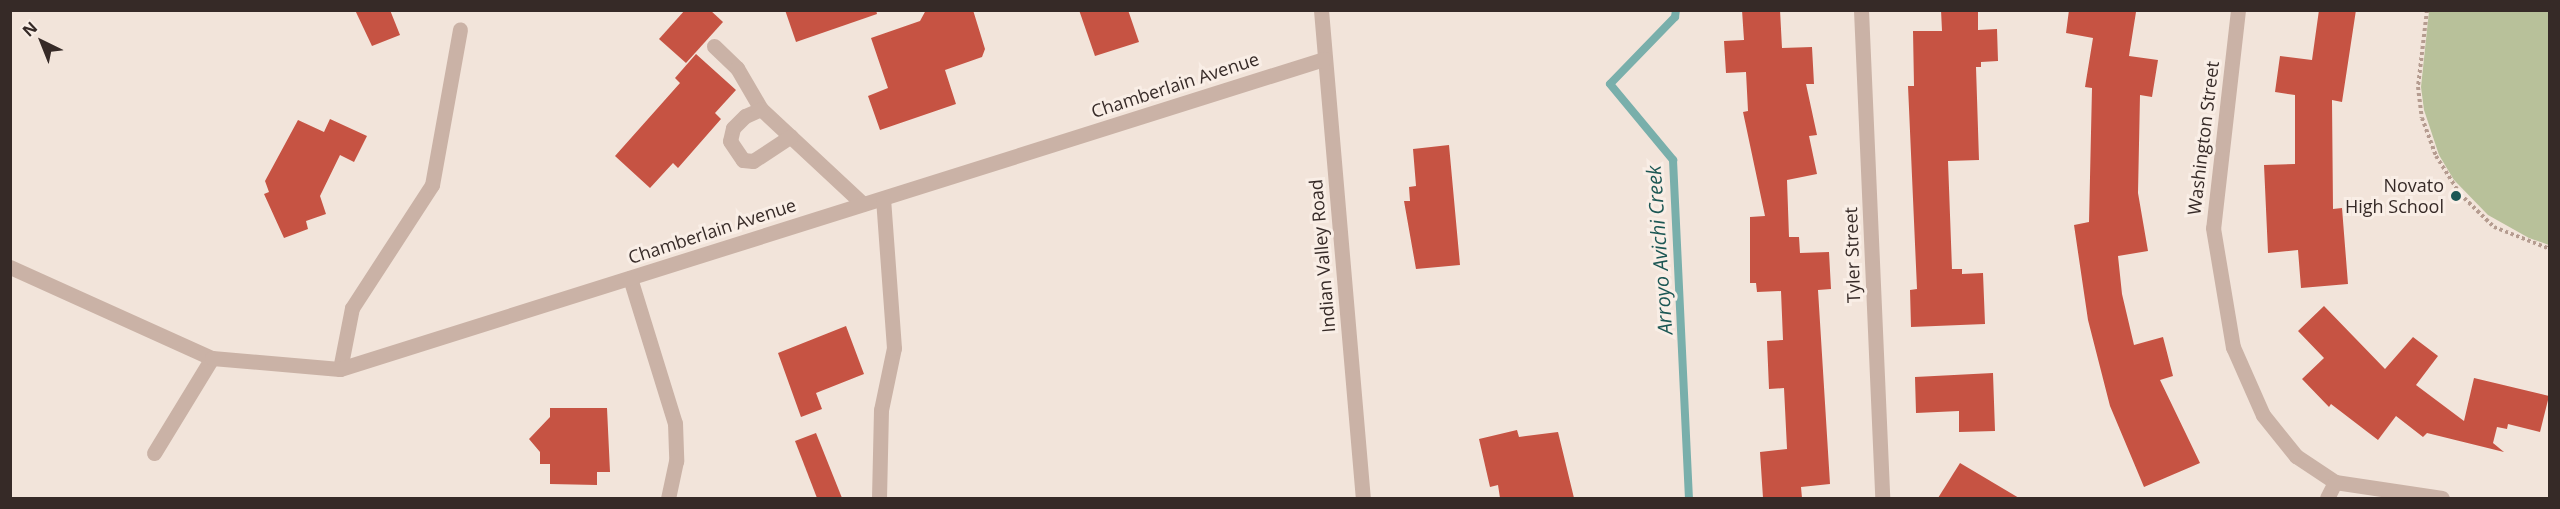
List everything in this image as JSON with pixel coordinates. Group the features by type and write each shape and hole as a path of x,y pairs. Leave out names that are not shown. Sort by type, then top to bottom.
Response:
{"street":[{"name":"Indian Valley Road","path":"1321,10 1363,498"},
{"name":"Tyler Street","path":"1861,10 1882,498"},
{"name":"Washington Street","path":"2238,10 2212,228 2233,347 2263,415 2296,456 2335,482 2442,498"},
{"path":"340,369 352,308 432,185 460,30"},
{"path":"714,46 737,68 761,109 863,204"},
{"name":"Chamberlain Avenue","path":"10,267 212,358 340,369 1324,59"},
{"path":"761,109 745,116 733,128 730,141 743,160 753,161 791,136"},
{"path":"879,498 881,410 894,348 883,198"},
{"path":"630,278 675,423 676,461 668,498"},
{"path":"154,453 212,358"},
{"path":"2327,498 2335,482"}],"path":[{"path":"2427,10 2418,87 2422,118 2436,156 2460,194 2494,227 2550,249"}],"green space":[{"path":"2429,11 2549,11 2549,245 2529,238 2488,215 2454,180 2439,155 2424,110 2421,87"}],"building":[{"path":"355,10 390,10 400,35 372,46"},
{"path":"685,10 710,10 723,22 686,63 659,39"},
{"path":"785,10 876,10 877,14 796,42"},
{"path":"926,10 973,10 985,49 982,57 945,70 956,104 880,130 868,96 888,88 871,38 920,21"},
{"path":"1079,10 1128,10 1139,42 1095,56"},
{"path":"1742,10 1780,10 1782,48 1812,47 1814,84 1806,84 1817,135 1809,136 1817,174 1787,180 1789,237 1799,237 1800,253 1829,252 1831,289 1818,290 1830,484 1801,487 1802,498 1763,498 1760,452 1787,449 1784,388 1769,389 1767,341 1783,340 1781,291 1757,292 1756,283 1750,283 1750,217 1765,216 1743,112 1748,111 1746,72 1726,73 1724,41 1744,40"},
{"path":"1941,10 1978,10 1978,30 1997,29 1998,61 1981,62 1981,67 1976,67 1979,160 1948,161 1952,269 1962,269 1962,274 1983,273 1985,324 1911,327 1910,290 1917,289 1908,86 1914,86 1913,31 1942,31"},
{"path":"2069,10 2136,12 2129,56 2158,60 2152,97 2140,95 2138,193 2148,251 2118,256 2122,294 2134,345 2163,337 2173,376 2160,380 2200,463 2144,487 2110,406 2088,320 2074,225 2089,222 2092,88 2085,87 2093,38 2066,33"},
{"path":"2319,10 2356,10 2342,102 2332,100 2333,209 2342,208 2348,284 2301,288 2298,250 2268,253 2264,165 2295,164 2295,95 2275,92 2280,56 2312,60"},
{"path":"696,54 736,90 715,113 721,119 678,168 673,163 650,188 615,156 680,83 675,78"},
{"path":"330,119 367,136 354,162 340,155 320,196 326,214 306,221 308,229 284,238 264,194 269,192 265,181 298,120 324,132"},
{"path":"1449,145 1460,265 1416,269 1404,201 1410,201 1409,187 1416,186 1413,149"},
{"path":"2324,306 2385,369 2413,337 2438,356 2416,385 2464,421 2474,378 2549,396 2540,432 2508,424 2507,429 2497,427 2493,443 2504,452 2427,433 2423,437 2396,416 2378,440 2331,404 2329,407 2302,379 2324,358 2298,331"},
{"path":"846,326 864,374 816,393 822,409 801,417 778,353"},
{"path":"1993,373 1995,431 1959,432 1959,411 1916,413 1915,377"},
{"path":"550,408 607,408 610,472 597,472 597,485 550,484 550,464 540,464 540,452 529,439 550,417"},
{"path":"1517,430 1519,437 1558,432 1574,498 1500,498 1498,485 1490,487 1479,439"},
{"path":"816,433 842,498 817,498 795,441"},
{"path":"1960,463 2019,498 1938,498"}],"waterway":[{"name":"Arroyo Avichi Creek","path":"1676,10 1675,17 1610,84 1673,160 1689,498"}],"place":[{"name":"Novato High School","path":"2456,196"}]}
